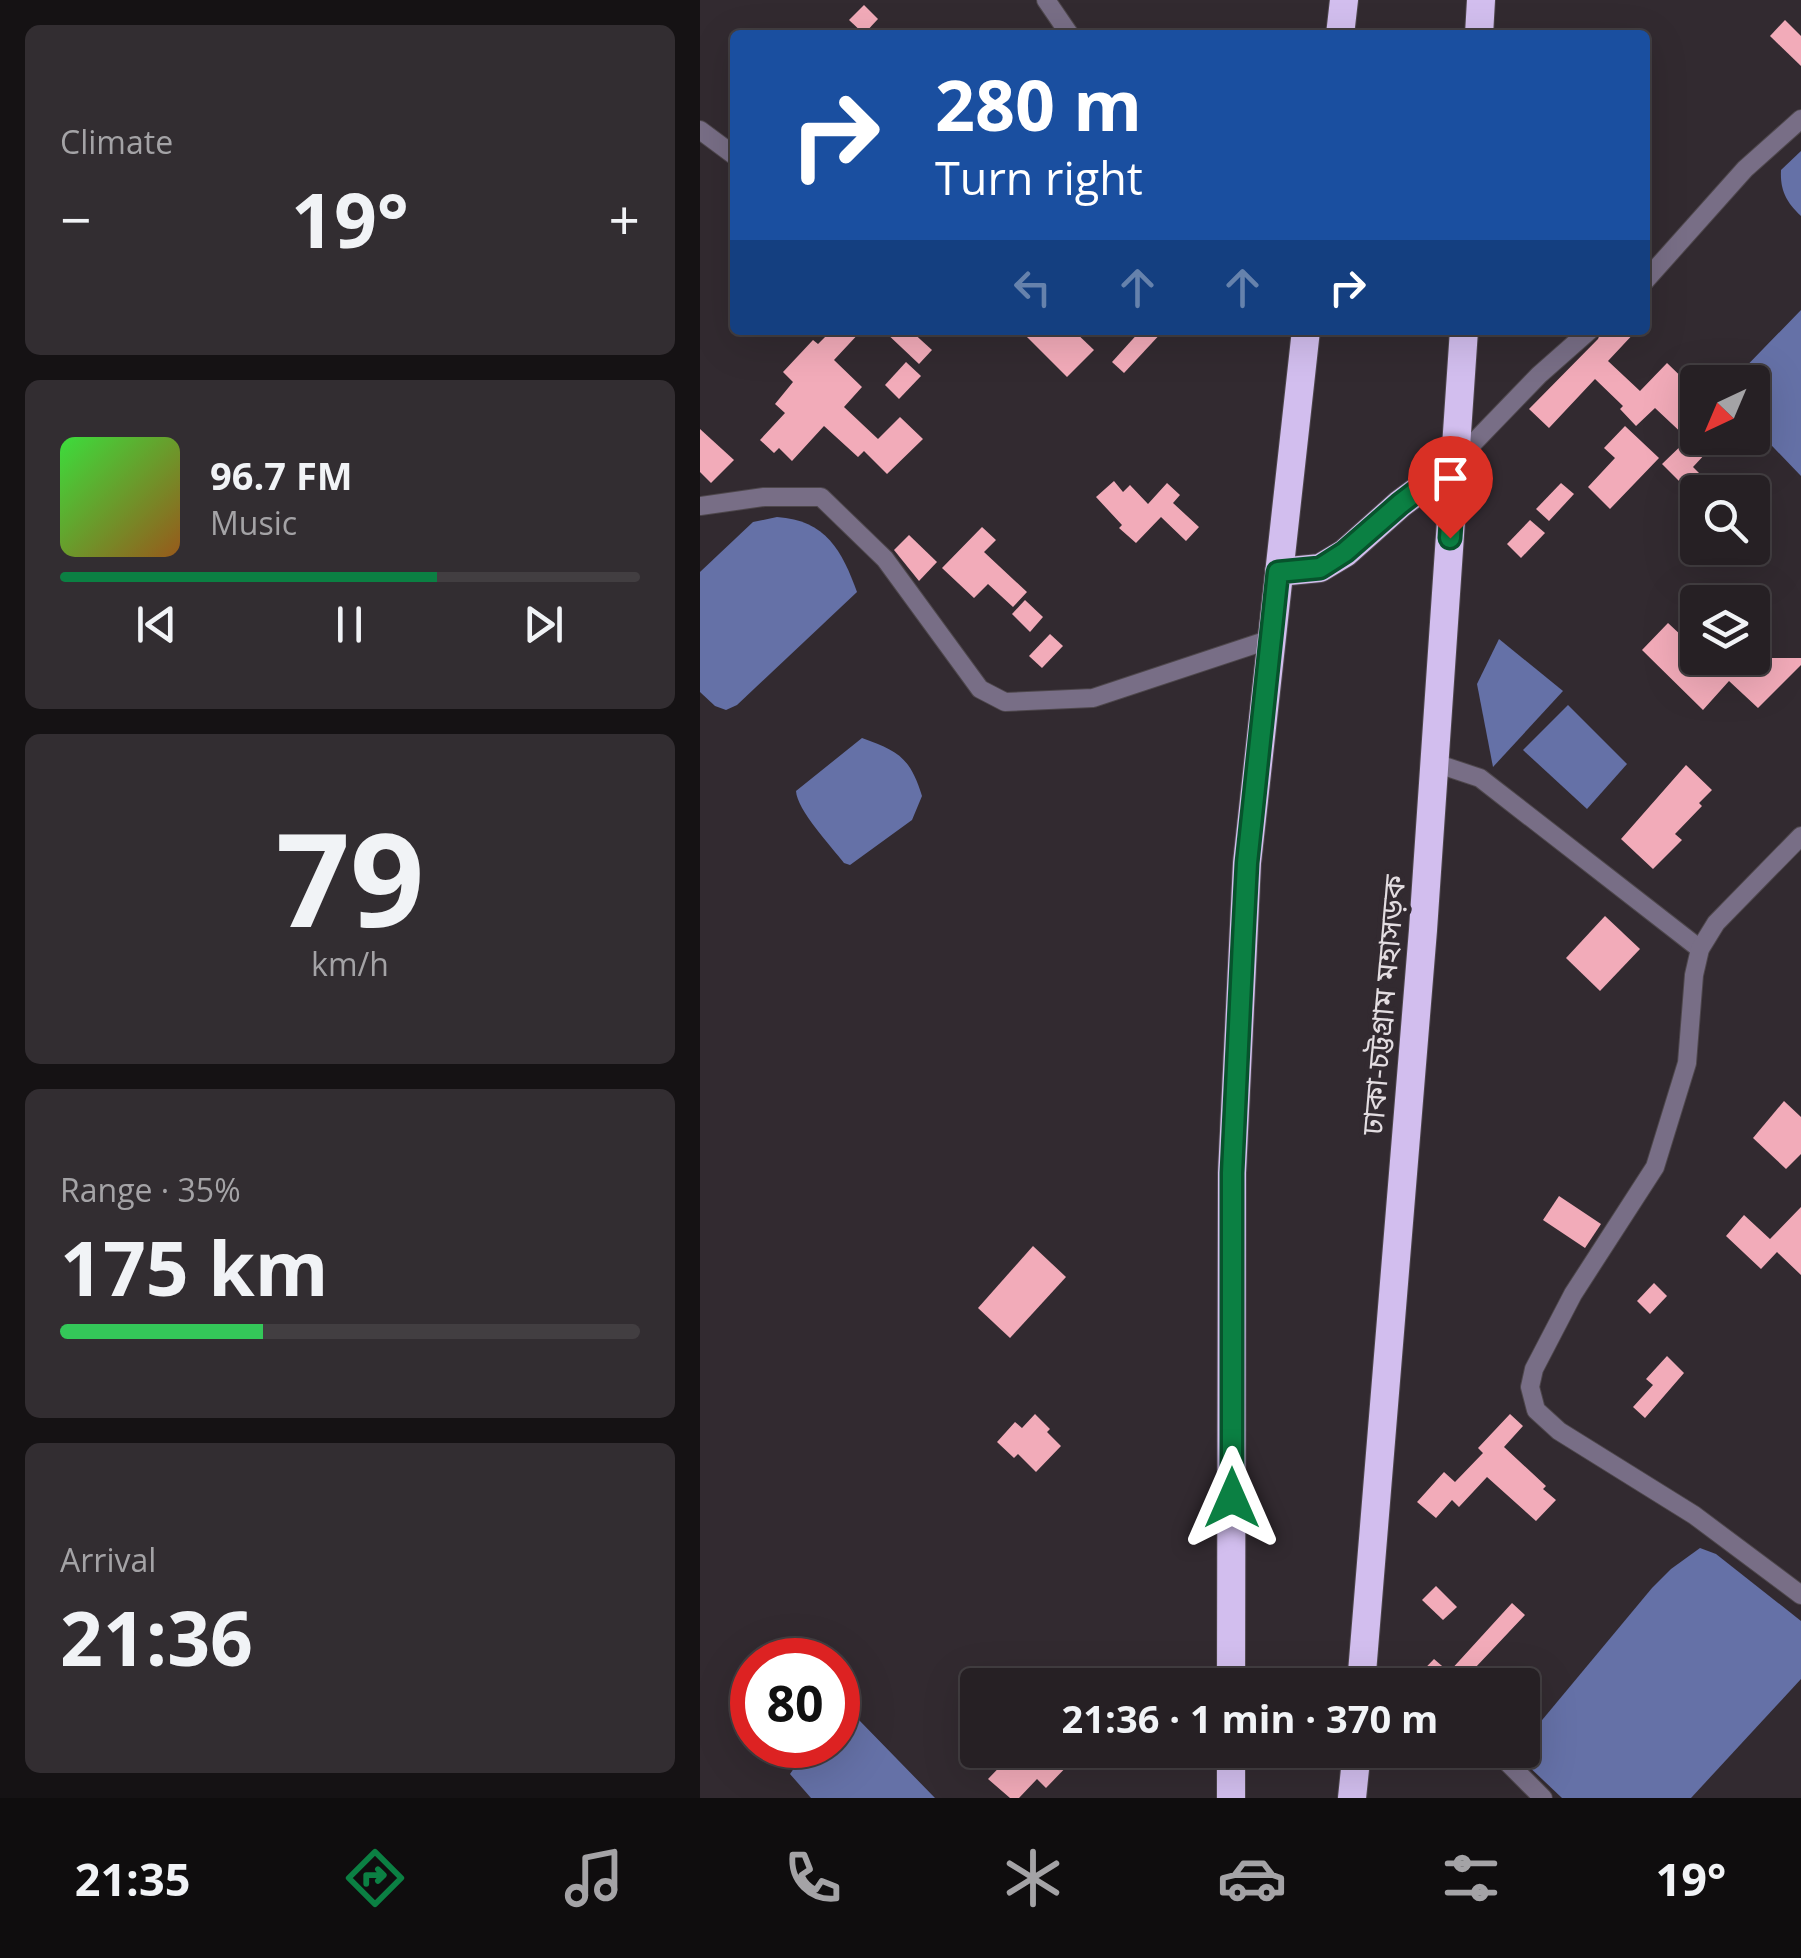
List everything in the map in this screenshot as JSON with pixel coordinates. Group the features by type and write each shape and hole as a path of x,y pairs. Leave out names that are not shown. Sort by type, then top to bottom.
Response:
{"highway":[{"path":"1341,30 1344,0"},
{"path":"1479,30 1480,0"},
{"path":"1231,1668 1232,1173 1247,863 1305,335"},
{"name":"ঢাকা-চট্টগ্রাম মহাসড়ক","path":"1362,1668 1435,763 1464,335"},
{"path":"1278,572 1320,568 1455,462"},
{"path":"1231,1768 1231,1798"},
{"path":"1352,1798 1355,1768"}],"street":[{"path":"1046,0 1067,30"},
{"path":"1650,275 1745,169 1801,119"},
{"path":"700,130 730,152"},
{"path":"1455,462 1539,374 1584,335"},
{"path":"700,506 764,497 821,497 884,559 980,689 1005,702 1093,698 1271,640"},
{"path":"1435,763 1480,778 1700,949"},
{"path":"1801,836 1716,923 1700,949 1687,1064 1655,1168 1573,1294 1534,1369 1530,1387 1536,1410 1558,1431 1694,1515 1801,1596"},
{"path":"1514,1768 1543,1798"}],"water":[{"path":"1801,151 1801,216 1785,195 1781,170"},
{"path":"1801,310 1801,476 1770,444 1770,365 1748,365"},
{"path":"777,517 808,524 830,540 857,592 737,705 726,710 700,692 700,572 753,522"},
{"path":"1499,639 1563,691 1493,767 1477,684"},
{"path":"1568,705 1627,764 1587,809 1523,750"},
{"path":"862,738 901,757 913,772 922,796 912,820 850,865 815,828 796,791"},
{"path":"1700,1548 1716,1554 1801,1621 1801,1679 1691,1798 1562,1798 1530,1768 1540,1768 1540,1723 1671,1569"},
{"path":"860,1721 935,1798 811,1798 790,1774 794,1768 860,1768"}],"building":[{"path":"864,5 878,19 868,30 860,30 849,20"},
{"path":"1785,20 1801,36 1801,66 1770,36"},
{"path":"827,335 857,335 834,360 862,387 844,407 878,439 900,417 923,439 887,474 864,451 858,457 824,426 792,461 779,448 774,453 760,440 785,413 775,404 793,382 783,372 813,340 818,344"},
{"path":"888,335 916,335 932,350 919,364"},
{"path":"1025,335 1078,335 1094,350 1067,377"},
{"path":"1136,335 1159,335 1124,373 1112,362"},
{"path":"1600,335 1632,335 1608,361 1640,391 1667,363 1680,376 1680,431 1655,408 1636,426 1620,409 1623,406 1595,379 1549,428 1529,409"},
{"path":"906,362 921,376 899,399 885,385"},
{"path":"1625,426 1659,458 1610,509 1588,487 1615,458 1604,448"},
{"path":"700,429 734,460 711,483 700,472"},
{"path":"1680,447 1680,455 1704,455 1693,467 1701,475 1680,475 1680,482 1662,464"},
{"path":"1114,481 1123,492 1130,485 1148,504 1167,483 1180,495 1173,503 1199,527 1186,541 1161,517 1136,543 1096,497"},
{"path":"1561,483 1574,494 1549,521 1536,509"},
{"path":"1530,520 1545,533 1521,558 1507,544"},
{"path":"982,527 996,540 984,552 1027,592 1013,607 988,584 974,598 942,568"},
{"path":"909,535 937,562 919,581 894,550"},
{"path":"1025,600 1043,617 1030,632 1012,614"},
{"path":"1668,623 1680,634 1680,675 1770,675 1770,658 1801,658 1801,665 1758,708 1729,681 1703,710 1642,650"},
{"path":"1050,634 1063,646 1042,668 1029,656"},
{"path":"1686,765 1712,790 1675,834 1682,840 1653,869 1621,839"},
{"path":"1605,916 1640,949 1600,991 1566,958"},
{"path":"1784,1101 1801,1117 1801,1154 1786,1169 1753,1138"},
{"path":"1559,1196 1601,1224 1585,1248 1543,1220"},
{"path":"1801,1207 1801,1275 1777,1252 1761,1269 1726,1236 1744,1215 1770,1239"},
{"path":"1033,1246 1066,1277 1010,1338 978,1308"},
{"path":"1654,1283 1667,1296 1650,1314 1637,1301"},
{"path":"1667,1356 1684,1373 1645,1418 1633,1407 1653,1385 1646,1379"},
{"path":"1035,1414 1061,1446 1036,1472 1018,1454 1014,1458 997,1442 1015,1422 1022,1428"},
{"path":"1510,1414 1523,1426 1504,1447 1556,1500 1536,1521 1487,1477 1459,1507 1452,1500 1436,1518 1417,1502 1444,1472 1455,1482 1483,1453 1478,1448"},
{"path":"1436,1586 1457,1607 1443,1620 1422,1600"},
{"path":"1512,1603 1525,1615 1475,1668 1453,1668"},
{"path":"1434,1659 1444,1668 1425,1668"},
{"path":"999,1768 1065,1768 1046,1788 1037,1779 1019,1798 1010,1798 988,1779"}],"route":[{"path":"1232,1498 1232,1173 1243,941 1247,863 1278,572 1320,568 1455,462 1450,538"}]}
